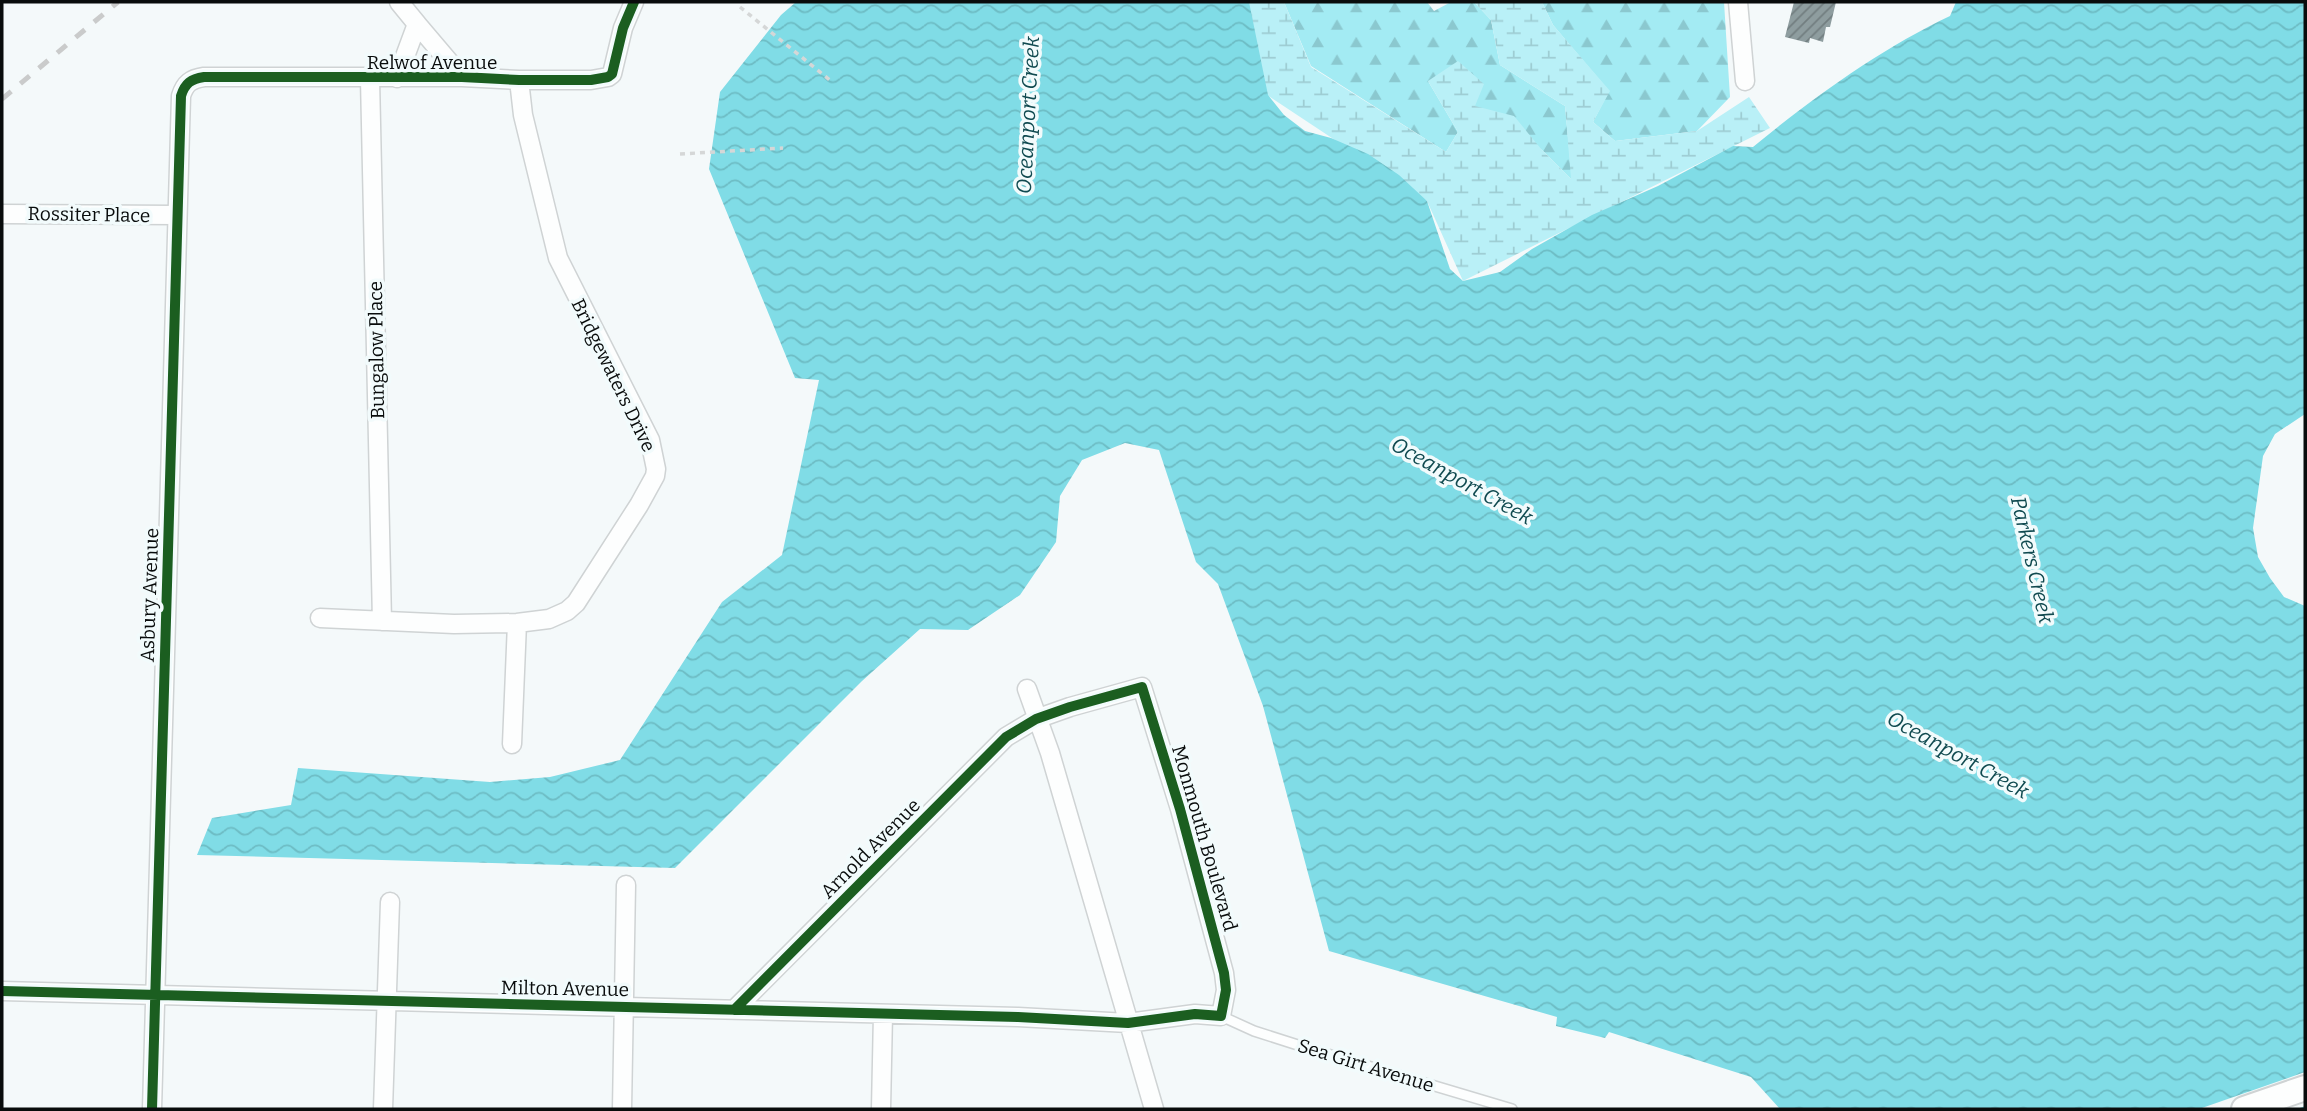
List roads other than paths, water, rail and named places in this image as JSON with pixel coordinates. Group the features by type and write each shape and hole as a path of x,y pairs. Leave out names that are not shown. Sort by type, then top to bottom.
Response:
{"main road":[{"path":"2244,1109 2305,1088"}],"street":[{"path":"399,2 462,77"},
{"path":"1738,2 1745,81"},
{"name":"Relwof Avenue","path":"186,83 204,77 591,80 612,74 623,28 632,6"},
{"path":"397,78 417,24"},
{"name":"Bungalow Place","path":"370,79 382,621"},
{"name":"Bridgewaters Drive","path":"320,618 454,624 517,623 549,619 567,611 576,603 654,477 656,469 650,440 558,258 523,115 519,80"},
{"name":"Asbury Avenue","path":"152,1109 177,215 181,96 186,83"},
{"name":"Rossiter Place","path":"2,214 177,215"},
{"path":"512,744 517,623"},
{"name":"Monmouth Boulevard","path":"1036,719 1142,687 1217,942 1226,990 1221,1016"},
{"path":"1027,689 1050,753 1154,1109"},
{"name":"Arnold Avenue","path":"734,1010 1006,737 1036,719"},
{"path":"622,1109 626,885"},
{"path":"383,1109 390,902"},
{"name":"Milton Avenue","path":"2,991 1128,1023"},
{"path":"881,1109 883,1014"},
{"path":"1128,1023 1195,1014 1221,1016"}],"lane":[{"name":"Sea Girt Avenue","path":"1221,1016 1279,1039 1512,1109"}],"water":[{"path":"796,2 1249,2 1268,95 1284,115 1305,131 1331,138 1368,154 1399,175 1427,201 1450,269 1463,281 1500,272 1532,249 1592,215 1658,186 1733,146 1753,147 1848,76 1899,43 1950,16 1956,2 2305,2 2305,414 2275,434 2263,456 2253,528 2258,557 2270,578 2284,597 2305,606 2305,1109 1780,1109 1751,1077 1609,1032 1605,1038 1556,1026 1557,1017 1329,951 1263,706 1218,584 1196,562 1159,450 1125,443 1082,460 1060,496 1056,542 1020,595 968,630 920,629 862,681 675,868 197,855 212,818 291,805 298,768 490,782 550,777 620,760 722,602 782,555 819,380 795,378 709,169 720,92 781,15"}],"railway":[{"path":"2,99 118,2"}],"water label":[{"name":"Oceanport Creek","path":"1028,115"},
{"name":"Oceanport Creek","path":"1462,481"},
{"name":"Parkers Creek","path":"2032,560"},
{"name":"Oceanport Creek","path":"1958,755"}]}
